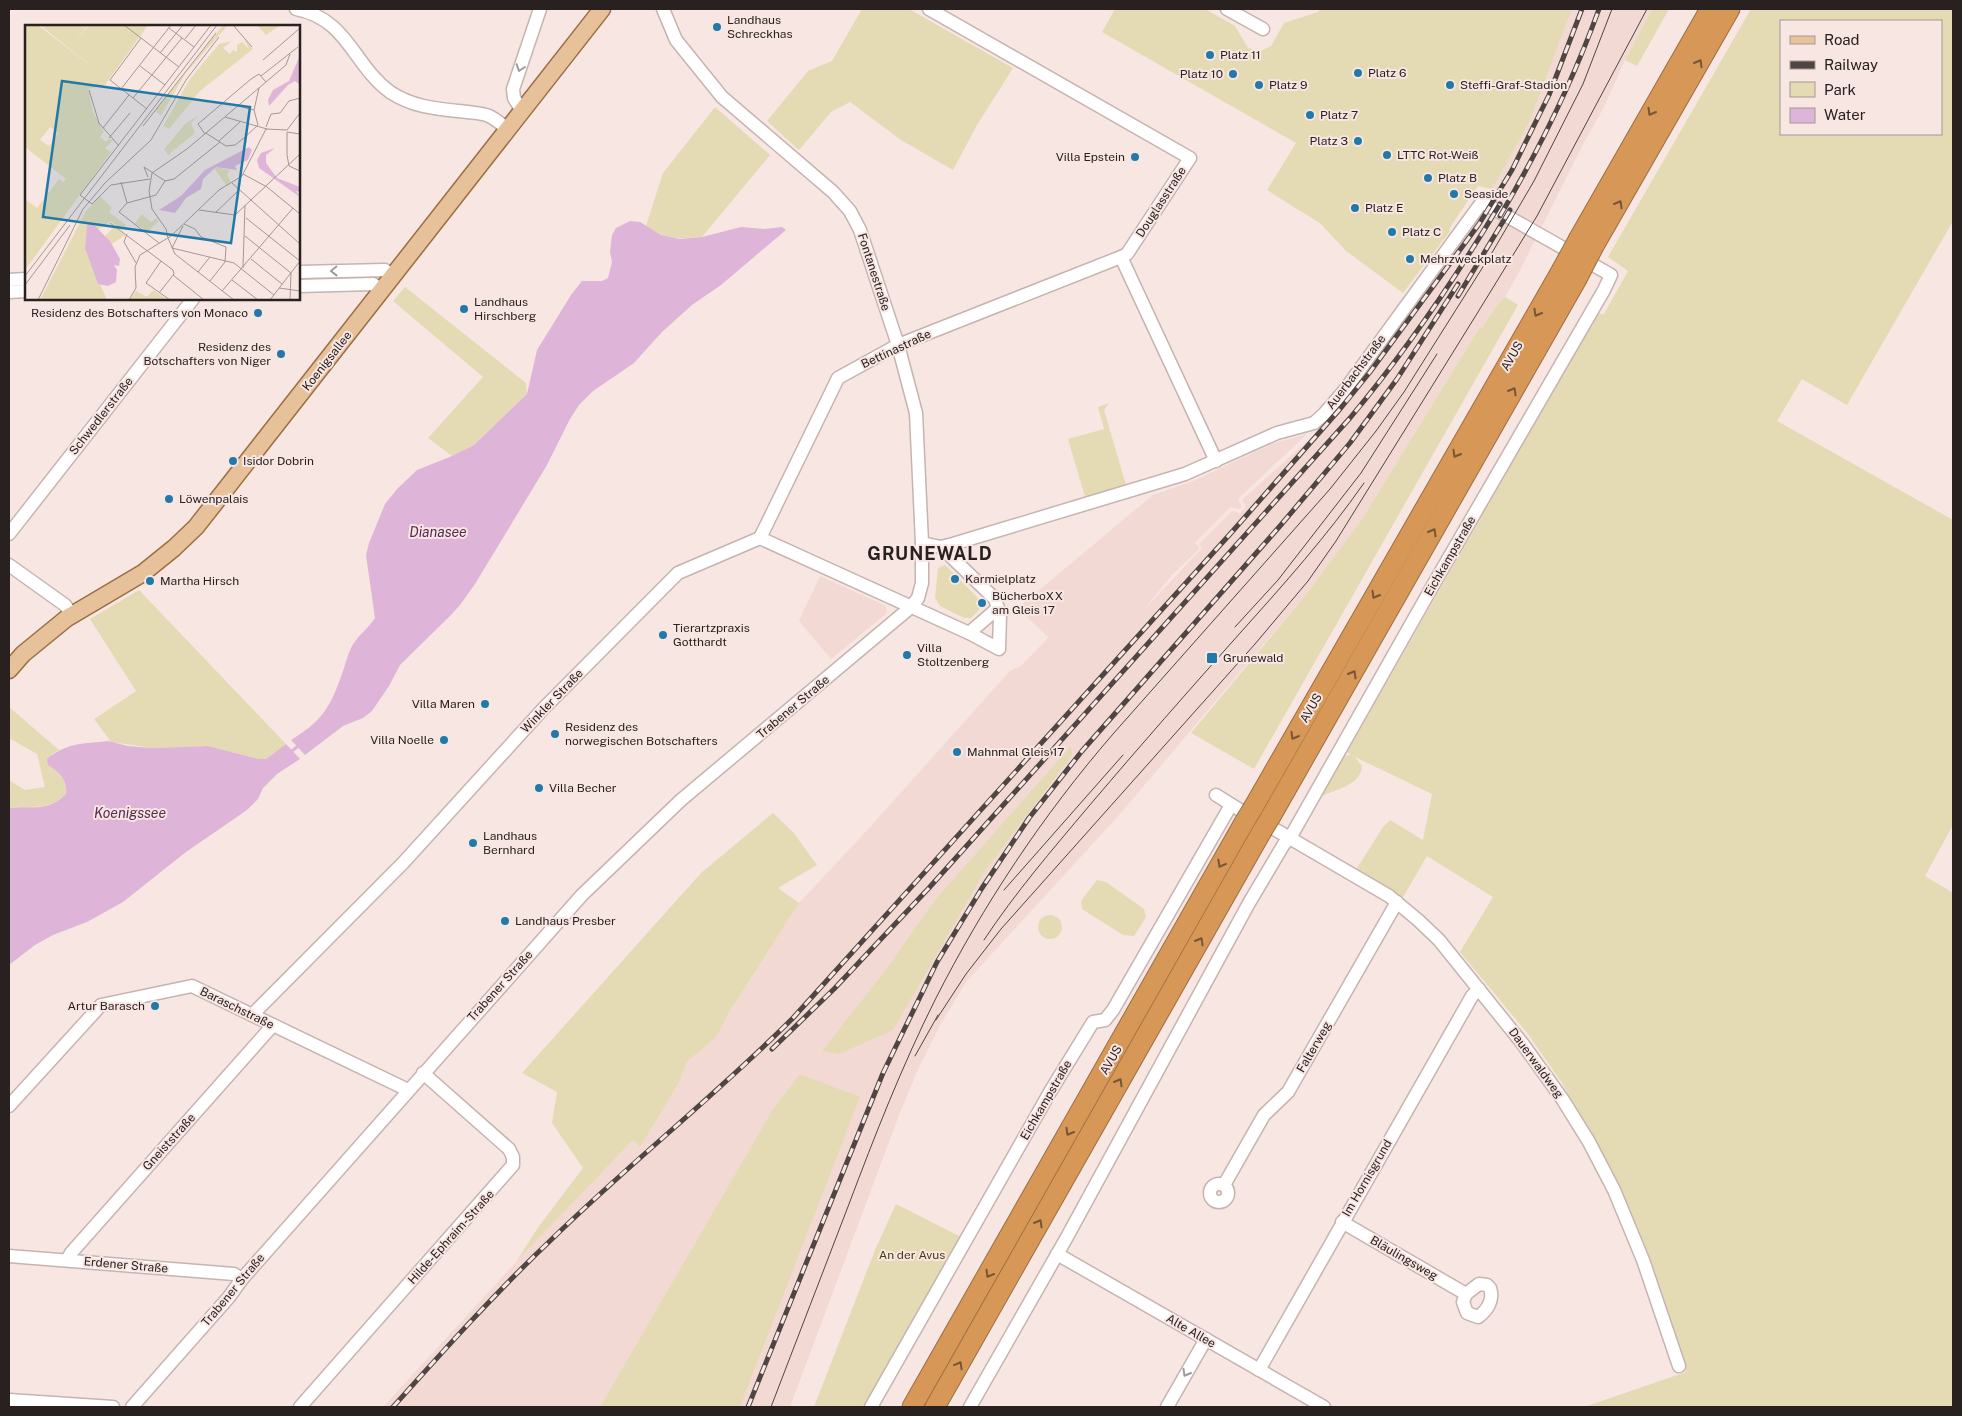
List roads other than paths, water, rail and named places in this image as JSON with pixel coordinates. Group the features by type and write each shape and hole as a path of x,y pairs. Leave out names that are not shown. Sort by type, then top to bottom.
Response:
{"highway":[{"name":"AVUS","path":"935,1407 1270,826 1587,242 1710,9"},
{"name":"AVUS","path":"1587,242 1730,9"},
{"name":"AVUS","path":"912,1407 1242,811 1569,275"}],"main road":[{"name":"Koenigsallee","path":"9,670 30,648 72,615 151,567 196,527 602,9"}],"street":[{"path":"296,9 312,14 331,25 351,45 373,78 402,99 412,104 435,109 487,115 507,129"},
{"path":"522,111 514,98 513,89 540,9"},
{"name":"Fontanestraße","path":"663,9 671,31 682,48 722,97 833,192 850,212 866,245 898,346 916,413 922,543 921,590 911,607"},
{"name":"Douglasstraße","path":"929,9 1190,158 1127,254 1121,257"},
{"path":"1227,9 1263,29"},
{"name":"Auerbachstraße","path":"922,543 941,547 1131,492 1186,474 1277,433 1310,425 1324,414 1344,391 1482,202 1611,275"},
{"path":"1121,257 1216,461"},
{"name":"Bettinastraße","path":"760,538 838,378 898,346 1121,257"},
{"path":"300,272 385,270 393,276"},
{"name":"Eichkampstraße","path":"970,1407 1057,1254 1249,903 1284,844 1290,838 1611,275"},
{"path":"9,280 25,279"},
{"path":"300,286 373,284 382,290"},
{"path":"9,292 25,291"},
{"name":"Schwedlerstraße","path":"9,534 192,300"},
{"path":"760,538 969,632 999,649 1000,615 995,599 941,547"},
{"name":"Winkler Straße","path":"252,1015 403,863 543,709 678,573 760,538"},
{"path":"9,565 66,605 72,615"},
{"name":"Trabener Straße","path":"132,1407 229,1297 242,1278 582,895 681,800 911,607"},
{"path":"969,632 998,608"},
{"path":"1216,795 1242,811"},
{"name":"Eichkampstraße","path":"871,1407 1050,1092 1093,1022 1105,1020 1113,1010 1242,811"},
{"path":"1270,826 1290,838"},
{"name":"Dauerwaldweg","path":"1290,838 1397,902 1439,940 1543,1071 1596,1155 1623,1211 1643,1260 1679,1366"},
{"name":"Falterweg","path":"1224,1185 1264,1115 1288,1092 1397,902"},
{"name":"Baraschstraße","path":"9,1106 101,1005 192,986 408,1090"},
{"name":"Im Hornisgrund","path":"1259,1370 1472,996 1479,989"},
{"name":"Gneiststraße","path":"67,1260 71,1253 273,1025"},
{"name":"Hilde-Ephraim-Straße","path":"300,1407 513,1165 514,1157 510,1149 424,1073"},
{"name":"Bläulingsweg","path":"1342,1222 1466,1294"},
{"name":"Alte Allee","path":"1057,1254 1324,1407"},
{"name":"Erdener Straße","path":"9,1256 234,1274 242,1278"},
{"path":"1167,1407 1206,1339"},
{"path":"9,1400 113,1407"}],"water":[{"name":"Dianasee","path":"630,221 640,222 661,235 680,239 702,237 741,227 765,229 782,227 786,230 721,285 692,305 662,332 634,363 593,391 579,405 547,465 475,584 460,605 400,665 389,686 372,711 363,718 343,726 305,755 291,740 318,720 324,713 338,686 351,648 375,618 366,555 385,504 397,489 417,470 474,445 527,394 537,350 571,295 582,281 602,281 608,278 612,262 610,252 612,235 616,228"},
{"name":"Koenigssee","path":"108,741 128,746 152,748 208,746 259,759 266,759 286,744 300,759 277,774 263,788 258,799 247,810 186,852 123,902 87,922 53,935 35,945 9,965 9,808 46,806 59,800 66,794 66,785 59,774 48,765 47,759 62,749"}],"waterway":[{"path":"292,751 297,747"}],"tram line":[{"path":"771,1407 900,1075 935,1000 994,895 1062,796 1087,765 1330,489 1404,392 1493,251 1534,181 1583,84 1612,9"},
{"path":"936,1020 966,974 1001,929 1255,644 1308,581 1336,541 1537,216 1647,9"},
{"path":"1235,627 1278,580 1361,473 1437,354"},
{"path":"984,940 1061,839 1305,559 1364,483"},
{"path":"1004,890 1123,755"},
{"path":"915,1056 938,1015"}],"railway":[{"path":"393,1407 471,1321 531,1259 793,1018 1231,533 1340,409 1370,372 1479,224 1512,170 1549,95 1582,9"},
{"path":"1500,216 1554,115 1599,9"},
{"path":"772,1049 834,989 928,889 1350,418 1391,367 1429,314 1500,204"},
{"path":"1458,296 1510,210"},
{"path":"748,1407 883,1073 937,962 982,888 1029,818 1082,751 1280,526 1350,443 1397,379 1458,284"}],"place":[{"name":"Landhaus Schreckhas","path":"717,27"},
{"name":"Platz 11","path":"1210,55"},
{"name":"Platz 6","path":"1358,73"},
{"name":"Platz 10","path":"1233,74"},
{"name":"Platz 9","path":"1259,85"},
{"name":"Steffi-Graf-Stadion","path":"1450,85"},
{"name":"Platz 7","path":"1310,115"},
{"name":"Platz 3","path":"1358,141"},
{"name":"LTTC Rot-Weiß","path":"1387,155"},
{"name":"Villa Epstein","path":"1135,157"},
{"name":"Platz B","path":"1428,178"},
{"name":"Seaside","path":"1454,194"},
{"name":"Platz E","path":"1355,208"},
{"name":"Platz C","path":"1392,232"},
{"name":"Mehrzweckplatz","path":"1410,259"},
{"name":"Landhaus Hirschberg","path":"464,309"},
{"name":"Residenz des Botschafters von Monaco","path":"258,313"},
{"name":"Residenz des Botschafters von Niger","path":"281,354"},
{"name":"Isidor Dobrin","path":"233,461"},
{"name":"Löwenpalais","path":"169,499"},
{"name":"Karmielplatz","path":"955,579"},
{"name":"Martha Hirsch","path":"150,581"},
{"name":"BücherboXX am Gleis 17","path":"982,603"},
{"name":"Tierartzpraxis Gotthardt","path":"663,635"},
{"name":"Villa Stoltzenberg","path":"907,655"},
{"name":"Grunewald","path":"1212,658"},
{"name":"Villa Maren","path":"485,704"},
{"name":"Residenz des norwegischen Botschafters","path":"555,734"},
{"name":"Villa Noelle","path":"444,740"},
{"name":"Mahnmal Gleis 17","path":"957,752"},
{"name":"Villa Becher","path":"539,788"},
{"name":"Landhaus Bernhard","path":"473,843"},
{"name":"Landhaus Presber","path":"505,921"},
{"name":"Artur Barasch","path":"155,1006"}],"district":[{"name":"GRUNEWALD","path":"930,554"}],"park label":[{"name":"An der Avus","path":"912,1255"}]}
